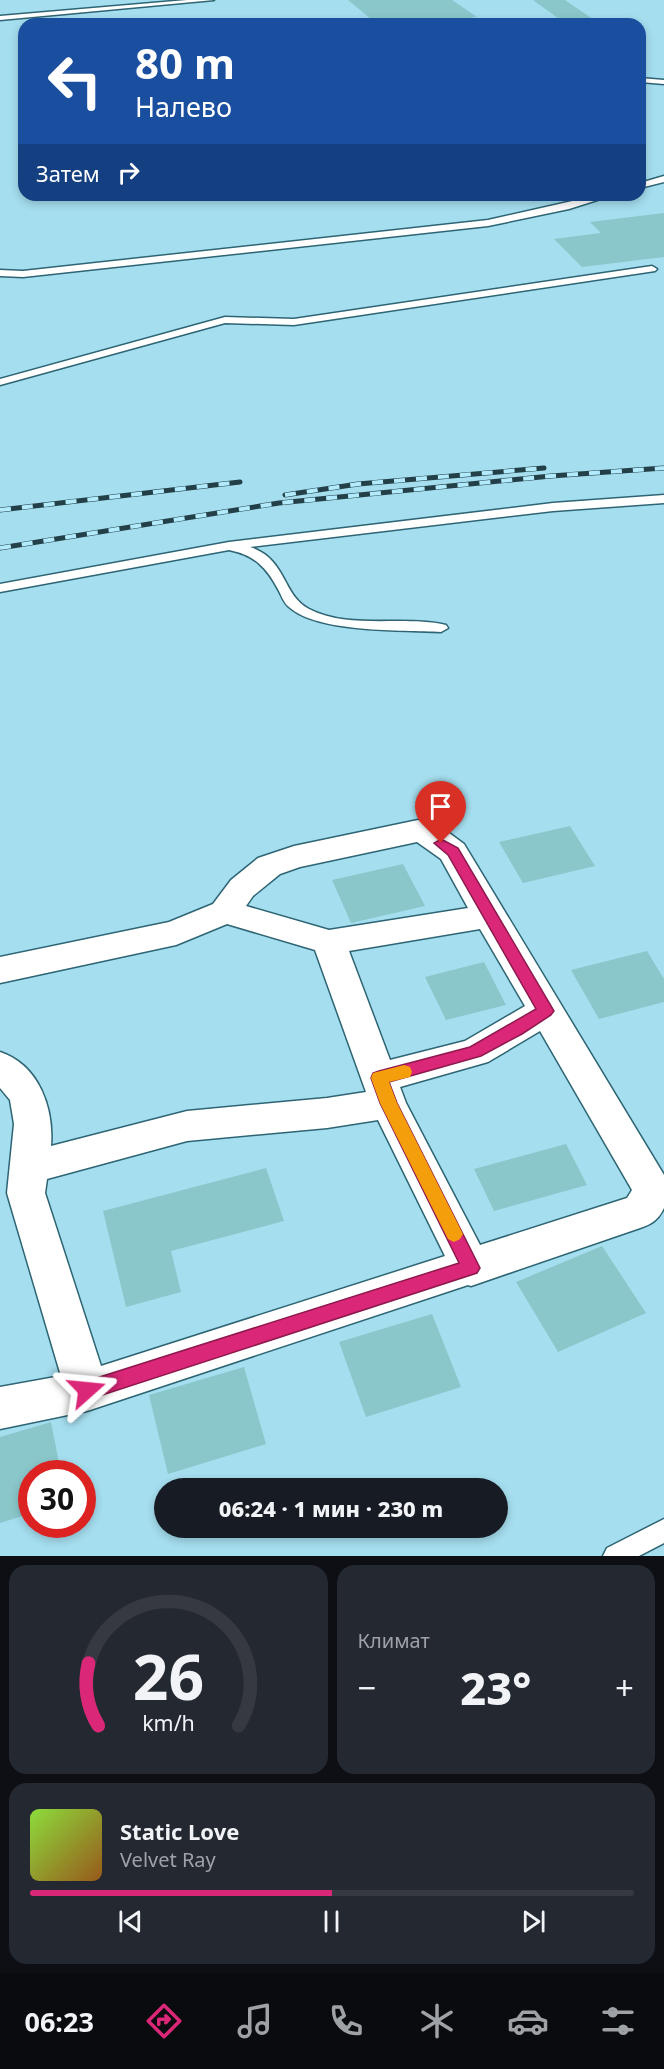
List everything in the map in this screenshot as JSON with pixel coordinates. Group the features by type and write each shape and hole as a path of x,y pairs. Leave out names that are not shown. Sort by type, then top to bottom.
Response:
{"street":[{"path":"0,970 176,933 225,912 242,888 269,867 294,856 418,831 430,836 453,852 652,1190 648,1201 640,1211 471,1268 87,1390 0,1408"},
{"path":"225,912 329,942 489,916"},
{"path":"329,942 384,1090 471,1268"},
{"path":"30,1168 187,1126 327,1113 475,1052 517,1030 546,1011"},
{"path":"0,1066 23,1087 35,1118 27,1192 87,1390"}],"lane":[{"path":"0,18 211,0"},
{"path":"646,80 664,82"},
{"path":"646,184 664,180"},
{"path":"0,273 23,274 488,224 587,201"},
{"path":"0,382 225,320 294,322 652,269"},
{"path":"0,588 229,546 554,507 664,499"},
{"path":"229,546 263,556 273,565 292,604 315,616 358,624 441,628"},
{"path":"615,1556 664,1531"}],"building":[{"path":"348,0 452,0 477,17 469,18 370,18"},
{"path":"533,0 565,0 591,18 558,18"},
{"path":"664,213 664,257 582,267 554,239 601,233 590,222"},
{"path":"570,826 595,866 523,883 499,842"},
{"path":"403,864 425,906 351,923 332,880"},
{"path":"647,951 664,979 664,1002 599,1019 571,970"},
{"path":"484,962 506,1005 446,1020 425,977"},
{"path":"566,1144 587,1185 494,1211 474,1169"},
{"path":"266,1168 284,1221 171,1251 181,1292 126,1307 103,1211"},
{"path":"602,1246 646,1313 558,1352 516,1282"},
{"path":"432,1314 461,1387 366,1417 339,1342"},
{"path":"244,1367 266,1444 168,1474 149,1395"},
{"path":"51,1422 58,1460 18,1460 18,1517 0,1523 0,1437"}],"railway":[{"path":"285,495 358,484 544,468"},
{"path":"0,548 279,503 551,476 664,468"},
{"path":"0,510 240,482"}],"slow traffic":[{"path":"404,1072 379,1078 388,1103 454,1234"}],"route":[{"path":"87,1390 471,1268 388,1103 379,1078 475,1052 517,1030 546,1011 453,852 441,843"}]}
